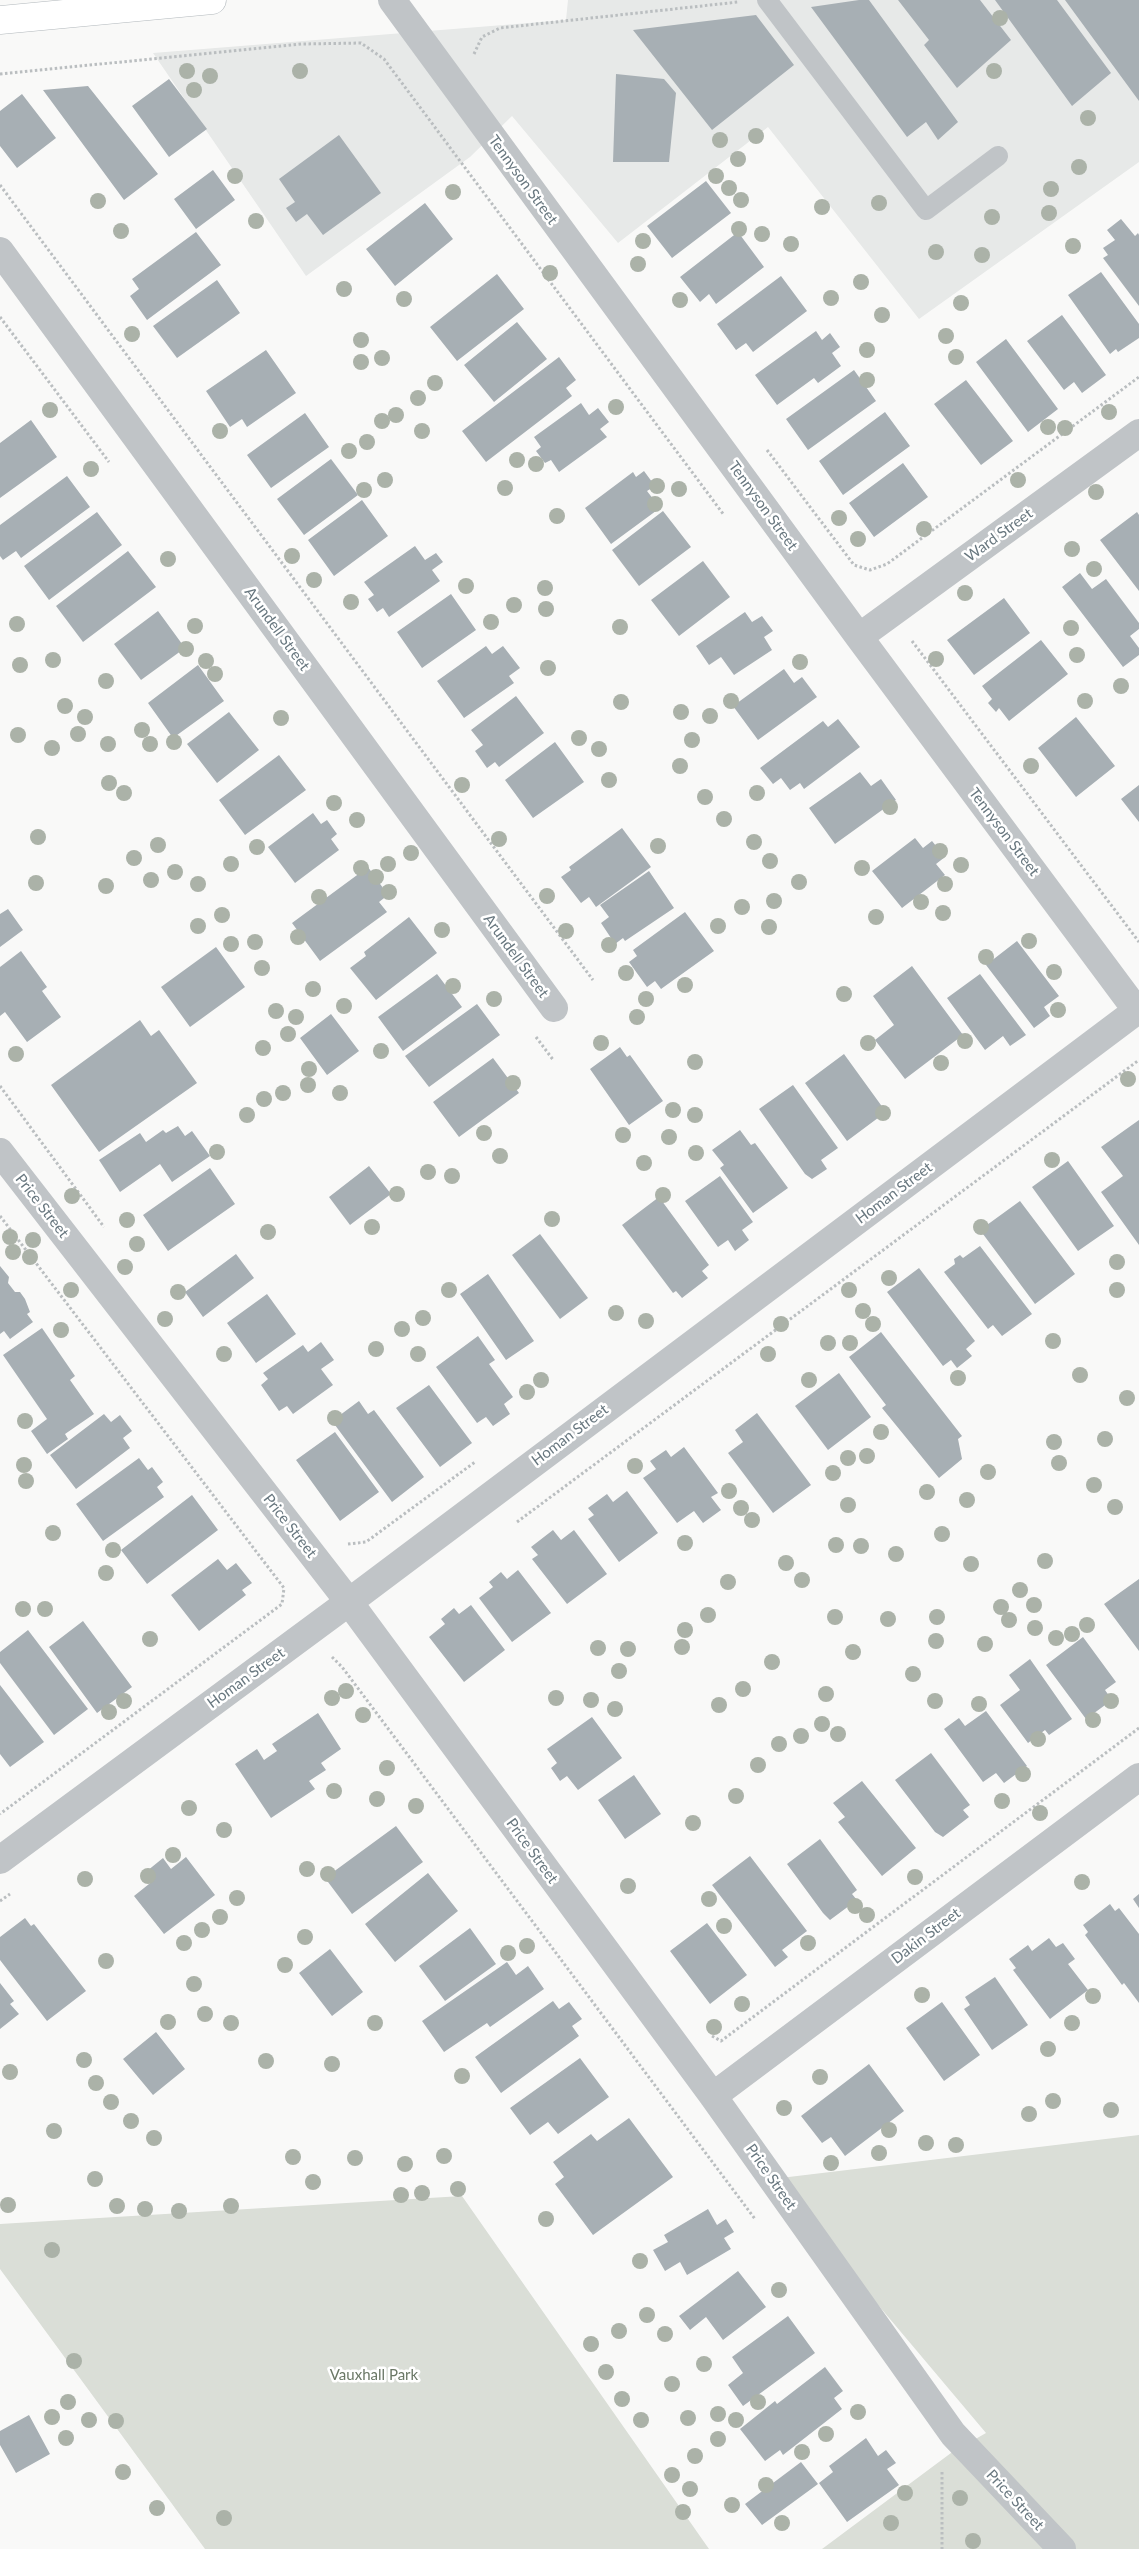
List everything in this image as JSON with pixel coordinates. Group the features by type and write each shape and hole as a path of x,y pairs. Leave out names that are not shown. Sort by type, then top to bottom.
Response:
{"main road":[{"path":"0,20 59,7 212,0"}],"street":[{"name":"Tennyson Street","path":"392,0 859,638 1138,1010"},
{"name":"Arundell Street","path":"0,251 554,1008"},
{"name":"Ward Street","path":"859,638 1139,432"},
{"name":"Homan Street","path":"0,1860 349,1602 1138,1010"},
{"name":"Price Street","path":"0,1152 349,1602 713,2096 953,2434 1062,2549"},
{"name":"Dakin Street","path":"713,2096 1139,1777"}],"lane":[{"path":"767,0 926,210 998,156"}],"path":[{"path":"473,56 482,37 500,28 744,1"},
{"path":"0,74 302,44 361,42 384,60 730,522"},
{"path":"0,185 593,980"},
{"path":"765,447 854,565 870,570 887,564 1139,377"},
{"path":"909,637 1139,942"},
{"path":"511,1526 1139,1060"},
{"path":"0,1086 106,1229"},
{"path":"0,1216 284,1588 282,1604 0,1814"},
{"path":"340,1545 366,1542 478,1459"},
{"path":"330,1656 342,1667 756,2220"},
{"path":"706,2032 721,2041 1139,1728"},
{"path":"0,1900 15,1890"},
{"path":"942,2469 942,2549"}],"shaded area":[{"path":"568,0 1139,0 1139,162 919,319 768,127 618,243 512,116 470,157 306,276 153,53 566,20"}],"green space":[{"path":"1139,2135 1139,2549 822,2549 951,2453 986,2433 772,2179"},
{"name":"Vauxhall Park","path":"462,2196 709,2549 205,2549 0,2269 0,2224"}],"building":[{"path":"869,0 958,122 938,140 926,122 907,137 811,7"},
{"path":"898,0 980,0 1011,40 957,88 924,45 929,40"},
{"path":"995,0 1057,0 1111,73 1072,106"},
{"path":"1065,0 1139,0 1139,101"},
{"path":"756,15 794,65 712,130 633,30"},
{"path":"616,74 664,79 676,93 669,162 613,162"},
{"path":"169,79 207,129 169,157 132,106"},
{"path":"88,86 158,174 124,200 43,90"},
{"path":"22,94 56,138 17,168 0,146 0,111"},
{"path":"339,135 381,193 323,235 307,214 296,222 286,208 295,202 279,179"},
{"path":"213,170 235,200 196,229 174,199"},
{"path":"706,181 731,213 672,258 647,226"},
{"path":"425,203 453,239 395,286 366,249"},
{"path":"1121,219 1135,236 1138,233 1139,235 1139,306 1103,258 1108,255 1103,248 1115,240 1107,230"},
{"path":"196,232 221,265 147,320 130,296 139,289 132,279"},
{"path":"738,232 764,267 716,304 709,294 700,302 680,277"},
{"path":"1101,272 1139,324 1139,338 1118,352 1116,349 1110,354 1068,295"},
{"path":"497,274 524,309 457,361 430,327"},
{"path":"781,276 807,311 753,352 746,343 736,350 717,324"},
{"path":"217,280 240,313 177,358 153,326"},
{"path":"1062,315 1106,375 1082,393 1074,382 1064,390 1027,341"},
{"path":"517,322 547,359 494,402 464,365"},
{"path":"816,331 822,340 830,333 840,347 832,353 841,366 818,383 814,378 777,405 755,375"},
{"path":"1006,339 1058,409 1028,432 976,362"},
{"path":"266,350 296,393 247,427 242,419 230,427 206,391"},
{"path":"559,357 576,380 566,388 572,396 486,462 462,431"},
{"path":"854,370 876,401 808,450 786,419"},
{"path":"966,380 1013,441 981,465 934,404"},
{"path":"581,403 589,415 598,408 609,422 600,429 607,437 559,472 551,460 545,463 536,451 541,447 534,437"},
{"path":"885,412 910,446 843,495 819,461"},
{"path":"305,413 329,447 271,488 247,455"},
{"path":"31,420 57,457 0,498 0,443"},
{"path":"331,459 358,495 304,535 277,499"},
{"path":"903,463 928,497 874,537 849,503"},
{"path":"644,471 655,486 647,491 660,508 611,544 585,508 633,472 636,477"},
{"path":"67,476 90,507 21,558 16,551 3,560 0,556 0,525"},
{"path":"362,500 388,536 334,576 308,540"},
{"path":"663,511 691,547 639,586 612,550"},
{"path":"97,512 122,545 49,600 24,566"},
{"path":"1137,512 1139,515 1139,591 1100,540"},
{"path":"415,546 425,560 436,553 443,562 432,570 440,581 389,617 383,608 377,612 368,599 374,595 364,582"},
{"path":"128,551 156,587 83,642 56,606"},
{"path":"703,561 730,597 679,636 651,600"},
{"path":"1080,573 1092,589 1106,579 1139,623 1139,629 1130,636 1139,648 1139,655 1123,667 1062,587"},
{"path":"451,594 476,630 422,668 397,632"},
{"path":"1004,598 1030,633 974,675 947,640"},
{"path":"158,611 185,648 141,680 114,644"},
{"path":"745,612 752,622 762,616 773,631 764,637 772,650 734,675 721,657 709,665 696,646"},
{"path":"1041,640 1068,674 1009,721 999,708 996,712 988,703 992,699 982,686"},
{"path":"486,646 492,654 503,646 520,668 509,676 514,683 464,718 437,681"},
{"path":"198,665 224,701 173,738 148,703"},
{"path":"784,669 794,683 802,677 817,697 758,740 733,706"},
{"path":"516,696 544,733 499,767 495,762 487,768 475,751 483,745 471,730"},
{"path":"229,712 259,750 217,783 187,744"},
{"path":"1076,717 1115,766 1076,797 1038,748"},
{"path":"838,719 860,747 804,789 800,783 790,790 781,778 773,784 760,768 823,721 828,727"},
{"path":"555,742 584,782 533,818 505,780"},
{"path":"279,755 306,790 245,835 219,800"},
{"path":"860,772 871,786 881,779 896,800 835,844 809,808"},
{"path":"1139,785 1139,822 1121,799"},
{"path":"313,813 321,824 327,820 337,834 331,839 339,850 295,883 268,847"},
{"path":"622,828 651,867 596,907 589,897 581,903 561,877 571,870 569,867"},
{"path":"915,838 923,848 932,841 945,857 936,864 945,875 902,908 872,871"},
{"path":"368,867 388,895 379,902 387,912 320,961 292,923"},
{"path":"649,871 674,908 625,941 623,938 615,944 601,923 609,917 600,905"},
{"path":"8,909 23,930 0,947 0,914"},
{"path":"685,912 714,951 661,989 655,981 647,987 629,962 637,956 633,950"},
{"path":"409,917 437,953 376,1000 350,968 366,956 364,952"},
{"path":"1017,941 1059,996 1044,1007 1050,1016 1034,1028 986,965"},
{"path":"216,947 245,987 190,1027 161,987"},
{"path":"21,951 47,987 42,991 61,1017 27,1042 5,1012 0,1016 0,967"},
{"path":"912,966 963,1035 905,1079 875,1040 894,1025 873,996"},
{"path":"437,974 462,1007 403,1051 378,1017"},
{"path":"980,974 1026,1035 1010,1046 1003,1036 985,1050 947,998"},
{"path":"477,1004 500,1035 429,1087 405,1056"},
{"path":"331,1014 359,1051 327,1075 300,1038"},
{"path":"140,1020 151,1036 159,1030 197,1083 99,1152 51,1085"},
{"path":"620,1047 627,1057 630,1055 663,1101 629,1125 590,1069"},
{"path":"844,1054 886,1112 847,1141 805,1083"},
{"path":"493,1058 519,1093 459,1137 433,1102"},
{"path":"793,1085 838,1148 821,1160 827,1169 812,1179 805,1174 759,1109"},
{"path":"1139,1120 1139,1245 1101,1192 1123,1176 1101,1147"},
{"path":"178,1126 185,1136 192,1131 210,1156 172,1182 160,1164 120,1192 99,1160 140,1133 146,1142 163,1130 166,1133"},
{"path":"740,1130 751,1145 755,1143 788,1188 753,1213 720,1168 724,1165 712,1150"},
{"path":"1068,1161 1114,1226 1078,1251 1032,1187"},
{"path":"369,1166 391,1194 350,1225 329,1197"},
{"path":"210,1168 235,1204 168,1251 143,1215"},
{"path":"720,1176 753,1222 742,1230 749,1240 735,1251 728,1240 718,1247 685,1201"},
{"path":"659,1197 709,1265 702,1271 708,1278 682,1298 676,1291 673,1293 622,1225"},
{"path":"1020,1201 1075,1274 1035,1304 980,1230"},
{"path":"540,1234 588,1298 560,1319 512,1255"},
{"path":"980,1246 1032,1314 1002,1336 993,1325 988,1329 944,1272 955,1264 954,1259 960,1255 963,1258"},
{"path":"236,1254 254,1278 203,1317 185,1292"},
{"path":"0,1266 9,1277 8,1283 15,1292 20,1292 25,1299 30,1312 27,1314 33,1322 10,1339 4,1331 0,1334"},
{"path":"919,1268 975,1341 966,1349 972,1356 957,1368 951,1360 943,1366 887,1292"},
{"path":"488,1274 534,1341 506,1360 460,1294"},
{"path":"267,1294 296,1334 256,1363 227,1323"},
{"path":"42,1328 75,1376 70,1380 94,1414 65,1434 68,1439 47,1454 31,1431 47,1419 3,1355"},
{"path":"881,1332 962,1436 958,1439 962,1459 939,1478 882,1408 886,1405 849,1357"},
{"path":"478,1336 495,1360 489,1364 513,1397 504,1404 510,1414 493,1426 486,1417 477,1423 436,1367"},
{"path":"321,1342 334,1360 321,1369 333,1385 293,1414 287,1406 279,1411 261,1385 268,1379 263,1373 303,1345 308,1352"},
{"path":"839,1373 871,1417 828,1450 795,1406"},
{"path":"429,1385 472,1443 440,1467 396,1408"},
{"path":"359,1401 368,1414 374,1410 424,1477 392,1502 332,1421"},
{"path":"757,1413 811,1485 773,1513 728,1453 743,1442 735,1430"},
{"path":"104,1414 111,1422 120,1415 132,1431 123,1438 130,1448 76,1489 50,1455"},
{"path":"335,1432 379,1492 340,1521 296,1460"},
{"path":"684,1447 718,1493 711,1497 721,1510 703,1523 694,1511 677,1523 643,1478 656,1469 650,1461 666,1450 671,1457"},
{"path":"139,1458 148,1470 152,1467 163,1482 157,1487 164,1497 103,1541 76,1504"},
{"path":"627,1491 658,1533 619,1562 588,1519 594,1515 588,1508 607,1494 613,1502"},
{"path":"192,1495 218,1530 147,1584 121,1550"},
{"path":"553,1530 561,1540 574,1530 607,1574 567,1604 532,1559 538,1555 531,1547"},
{"path":"218,1559 227,1570 236,1563 252,1583 242,1590 246,1595 199,1631 171,1595"},
{"path":"518,1570 551,1613 512,1642 479,1598 493,1587 489,1582 501,1572 507,1579"},
{"path":"1139,1579 1139,1651 1104,1604"},
{"path":"471,1605 505,1650 464,1682 429,1637 445,1624 441,1619 454,1608 459,1614"},
{"path":"83,1621 132,1687 97,1713 49,1647"},
{"path":"28,1630 88,1709 54,1735 0,1663 0,1652"},
{"path":"1083,1637 1116,1682 1105,1690 1112,1700 1086,1719 1046,1665"},
{"path":"1030,1659 1072,1719 1049,1735 1045,1730 1028,1743 1000,1705 1020,1690 1009,1675"},
{"path":"0,1685 44,1742 10,1767 0,1754"},
{"path":"986,1711 1027,1766 1004,1783 996,1773 983,1782 944,1729 959,1718 965,1726"},
{"path":"318,1713 341,1749 321,1763 326,1770 309,1781 315,1789 271,1818 235,1764 257,1749 264,1760 277,1751 272,1744"},
{"path":"592,1717 622,1758 578,1790 567,1776 560,1781 551,1768 557,1763 547,1749"},
{"path":"931,1753 970,1805 963,1810 969,1817 943,1837 935,1832 895,1780"},
{"path":"634,1775 661,1814 625,1839 598,1800"},
{"path":"862,1781 916,1848 882,1876 838,1822 845,1817 833,1803"},
{"path":"396,1826 423,1862 352,1914 325,1878"},
{"path":"820,1839 857,1890 852,1894 857,1900 830,1920 787,1864"},
{"path":"750,1856 807,1931 782,1950 788,1957 775,1967 712,1885"},
{"path":"186,1857 215,1895 164,1934 134,1896 154,1880 147,1871 163,1858 171,1869"},
{"path":"428,1873 458,1911 395,1962 365,1924"},
{"path":"1139,1894 1139,1908 1133,1899"},
{"path":"1110,1904 1115,1911 1119,1908 1139,1934 1139,2003 1124,1983 1122,1985 1085,1935 1088,1932 1083,1925"},
{"path":"25,1918 31,1926 34,1924 86,1991 47,2021 0,1960 0,1937"},
{"path":"707,1923 747,1975 710,2004 670,1951"},
{"path":"470,1928 496,1964 445,2001 419,1966"},
{"path":"1049,1938 1056,1947 1063,1943 1075,1959 1068,1964 1088,1990 1050,2019 1013,1970 1016,1968 1009,1959 1028,1945 1032,1951"},
{"path":"330,1949 363,1992 332,2016 299,1973"},
{"path":"507,1962 516,1975 528,1966 544,1989 490,2027 487,2023 444,2052 422,2021"},
{"path":"995,1977 1028,2025 992,2050 964,2009 970,2005 965,1997"},
{"path":"0,1983 14,2001 10,2004 19,2014 0,2029"},
{"path":"553,2001 559,2009 569,2002 582,2019 572,2026 579,2036 501,2093 475,2057"},
{"path":"942,2002 980,2055 944,2081 906,2028"},
{"path":"156,2032 185,2069 153,2095 123,2059"},
{"path":"580,2058 609,2097 558,2134 548,2122 530,2135 510,2108"},
{"path":"869,2064 904,2111 845,2156 831,2137 822,2143 801,2116"},
{"path":"629,2118 673,2177 593,2235 555,2184 564,2177 553,2162 591,2134 597,2141"},
{"path":"708,2209 717,2225 726,2219 734,2232 724,2238 731,2249 687,2275 680,2262 665,2271 653,2250 668,2242 664,2235"},
{"path":"738,2271 766,2307 723,2340 706,2317 690,2330 679,2316"},
{"path":"788,2316 815,2353 743,2406 728,2385 743,2373 732,2357"},
{"path":"825,2367 843,2391 834,2398 842,2409 783,2455 780,2450 765,2461 740,2429 775,2401 777,2404"},
{"path":"29,2415 50,2454 16,2473 0,2445 0,2431"},
{"path":"866,2438 878,2456 886,2450 896,2463 887,2469 899,2485 847,2522 819,2483 833,2472 829,2466"},
{"path":"801,2462 818,2484 762,2525 745,2504"}]}
